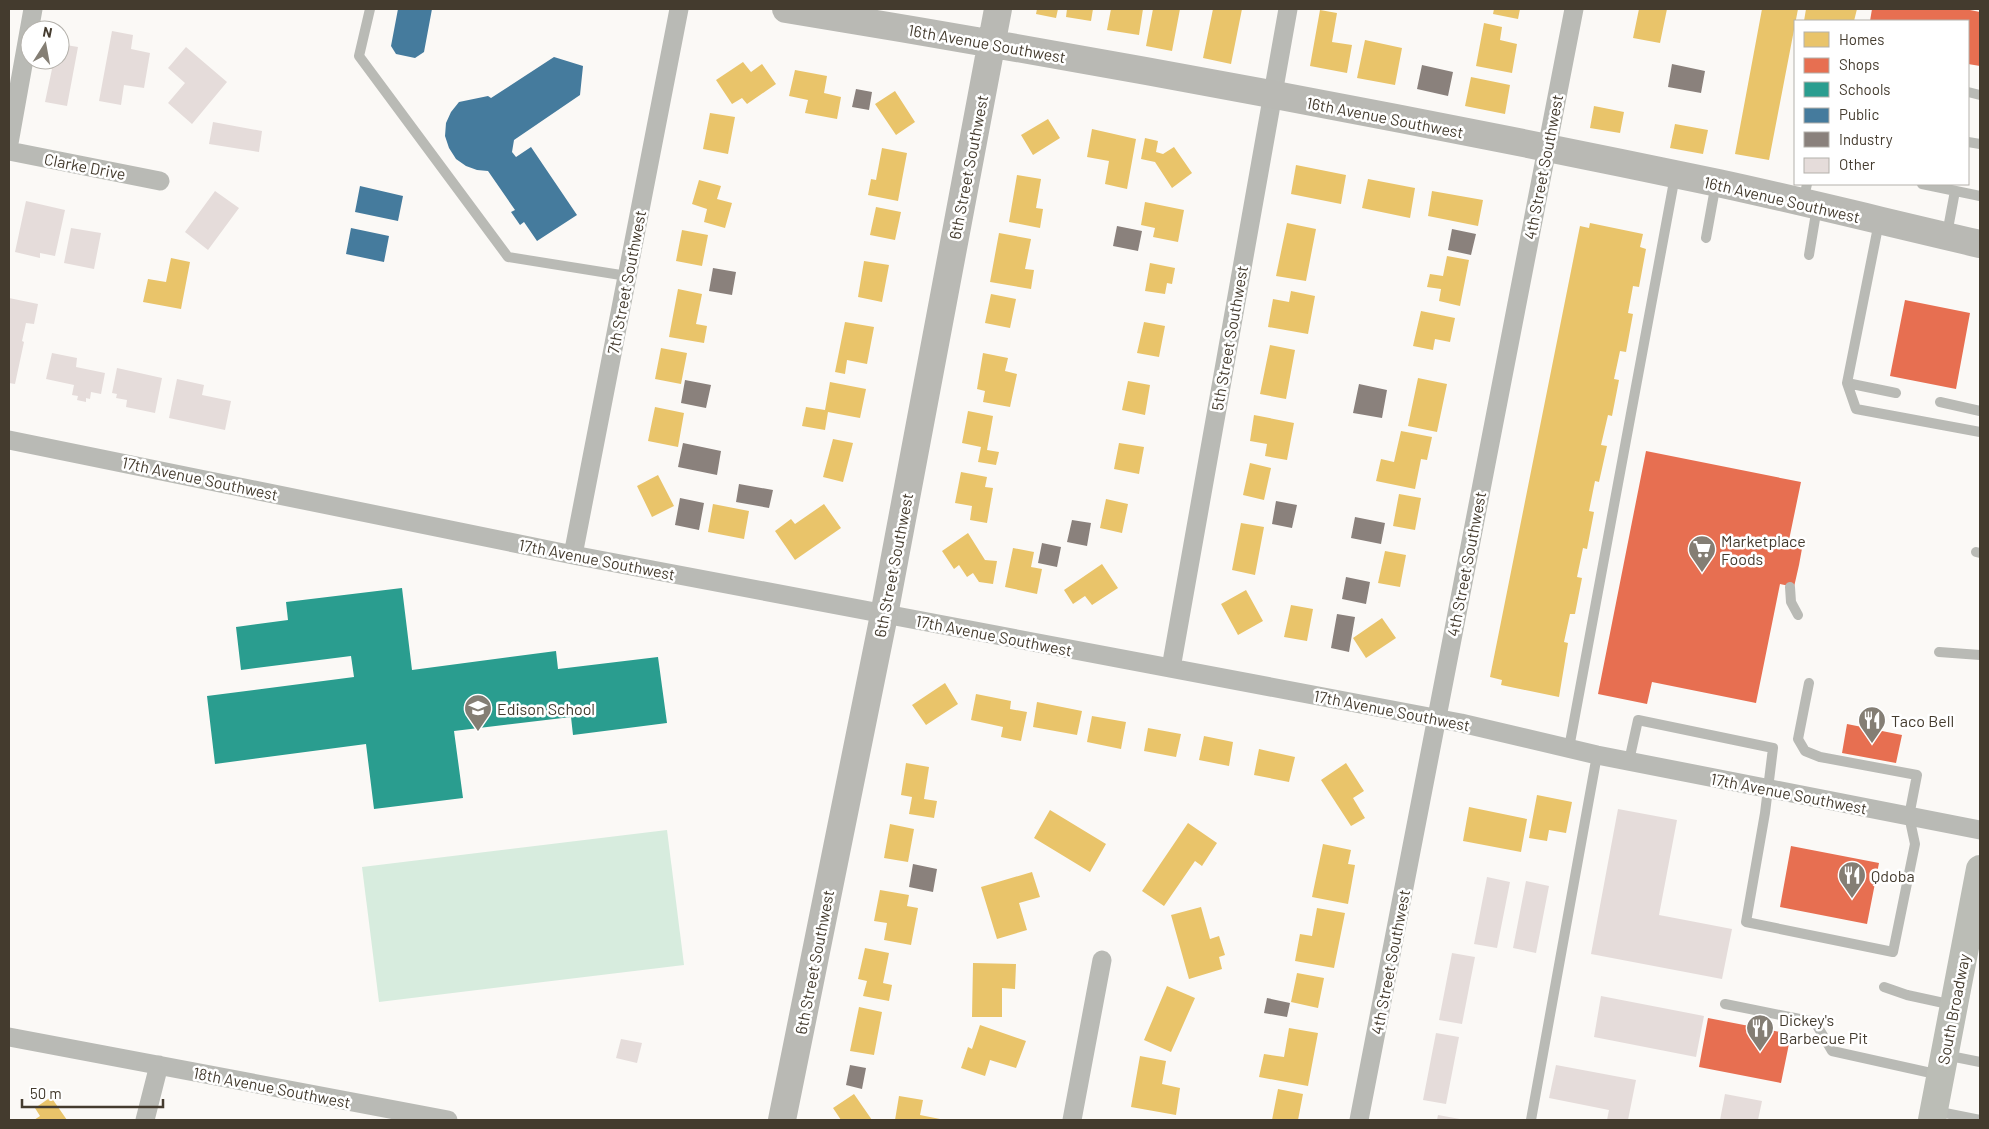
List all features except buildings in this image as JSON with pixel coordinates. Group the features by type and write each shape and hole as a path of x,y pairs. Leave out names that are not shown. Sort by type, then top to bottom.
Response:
{"main road":[{"name":"South Broadway","path":"1933,1115 1980,869"}],"street":[{"path":"9,143 33,9"},
{"name":"7th Street Southwest","path":"573,555 679,9"},
{"name":"16th Avenue Southwest","path":"786,9 841,13 1272,95 1716,183 1809,198 1879,221 1980,244"},
{"name":"6th Street Southwest","path":"782,1120 884,615 998,9"},
{"name":"5th Street Southwest","path":"1171,668 1288,9"},
{"name":"4th Street Southwest","path":"1359,1120 1574,9"},
{"name":"Clarke Drive","path":"9,152 160,181"},
{"name":"17th Avenue Southwest","path":"9,440 573,555 1436,718 1597,755 1980,830"},
{"path":"1072,1120 1102,960"},
{"name":"18th Avenue Southwest","path":"9,1036 448,1120"},
{"path":"145,1120 158,1065"}],"lane":[{"path":"370,9 359,56 508,257 627,276"},
{"path":"1568,748 1675,175"},
{"path":"1706,238 1716,183"},
{"path":"1927,185 1980,196"},
{"path":"1947,236 1955,191"},
{"path":"1809,198 1810,255"},
{"path":"1879,221 1848,383 1856,409 1980,432"},
{"path":"1848,383 1896,393"},
{"path":"1957,406 1940,402 1980,410"},
{"path":"1790,587 1791,602 1798,615"},
{"path":"1939,652 1980,655"},
{"path":"1629,761 1638,720 1773,748 1746,922 1893,952 1915,844 1909,816 1917,776 1820,757 1805,751 1798,739 1809,683"},
{"path":"1531,1120 1597,755"},
{"path":"1884,987 1907,995 1954,1005"},
{"path":"1725,1004 1815,1022 1832,1051 1942,1065 1980,1062"},
{"path":"1933,1115 1980,1120"}],"green space":[{"path":"667,830 684,965 379,1002 362,867"}],"place":[{"name":"Marketplace Foods","path":"1702,573"},
{"name":"Edison School","path":"478,732"},
{"name":"Taco Bell","path":"1872,744"},
{"name":"Qdoba","path":"1852,899"},
{"name":"Dickey's Barbecue Pit","path":"1760,1052"}]}
